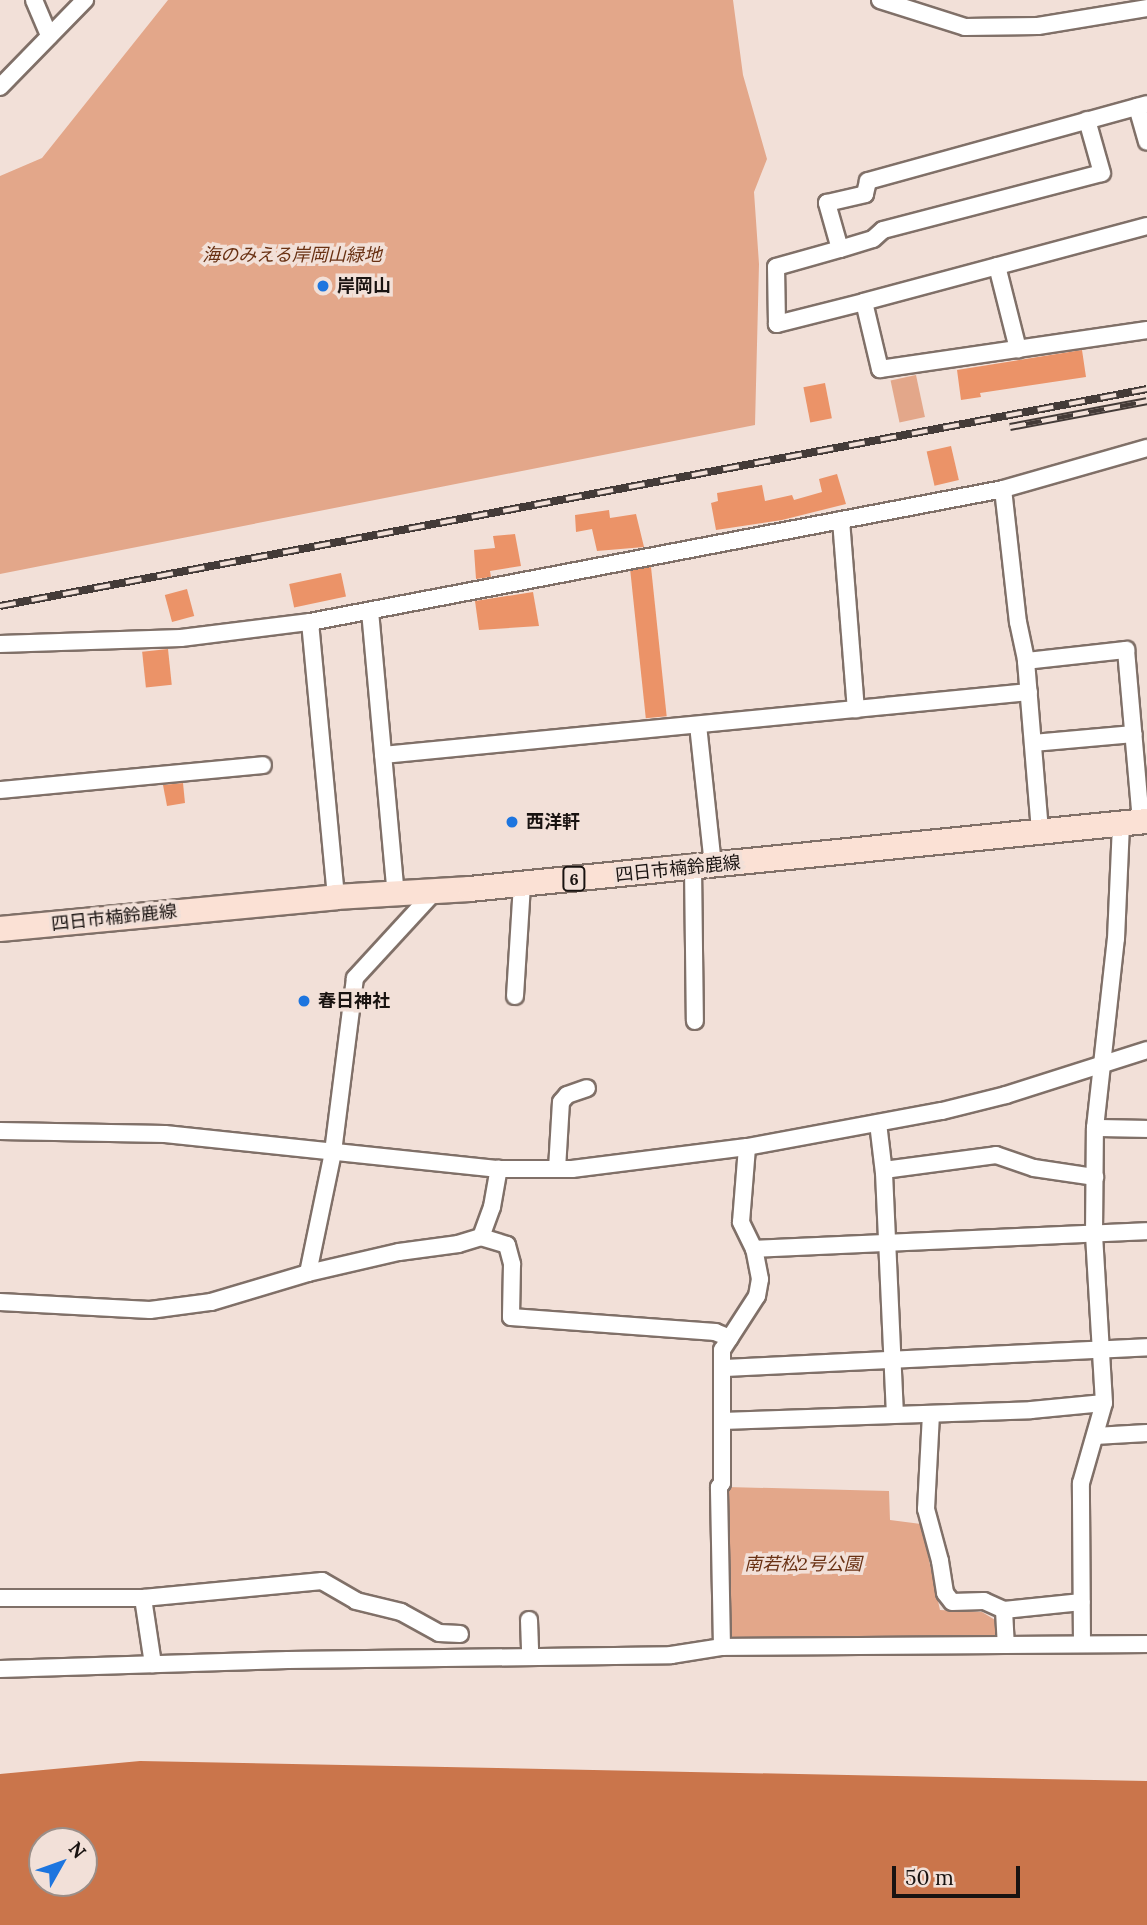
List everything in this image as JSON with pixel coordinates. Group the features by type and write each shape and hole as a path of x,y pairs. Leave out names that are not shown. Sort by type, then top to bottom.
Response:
{"main road":[{"name":"四日市楠鈴鹿線","path":"0,929 336,897 396,896 522,884 1040,833 1139,818"}],"street":[{"path":"34,0 49,36"},
{"path":"0,87 85,0"},
{"path":"880,0 965,27 1038,26 1147,8"},
{"path":"840,249 827,203 865,194 868,181 1142,105 1147,142"},
{"path":"1087,120 1102,173 883,230 873,239 776,267 777,324 1147,226"},
{"path":"997,266 1018,349"},
{"path":"864,302 880,369 1147,330"},
{"path":"0,644 181,638 310,622 1003,489 1147,448"},
{"path":"1003,489 1018,622 1026,661 1040,833"},
{"path":"841,520 856,709"},
{"path":"370,611 396,896"},
{"path":"310,622 336,897"},
{"path":"1026,661 1126,650 1139,818 1116,939 1095,1128 1094,1234 1104,1403 1081,1483 1082,1644"},
{"path":"383,755 1029,692"},
{"path":"1130,696 1147,694"},
{"path":"695,1021 704,866 698,725"},
{"path":"1033,743 1134,734"},
{"path":"0,790 263,765"},
{"path":"515,996 522,884"},
{"path":"309,1273 333,1152 355,978 434,892"},
{"path":"0,1131 165,1134 499,1169 556,1169 747,1147 878,1123 993,1099 1147,1050"},
{"path":"556,1169 561,1102 567,1095 587,1088"},
{"path":"878,1123 884,1170 895,1413"},
{"path":"1095,1128 1147,1129"},
{"path":"722,1647 719,1487 722,1483 722,1350 757,1296 760,1279 754,1249 741,1222 747,1147"},
{"path":"884,1170 996,1155 1034,1168 1095,1177"},
{"path":"481,1237 492,1207 499,1169"},
{"path":"754,1249 1147,1231"},
{"path":"0,1302 150,1310 225,1300 266,1284 309,1273 399,1252 458,1244 481,1237 507,1245 512,1264 511,1317 715,1332 730,1338"},
{"path":"723,1368 1147,1347"},
{"path":"722,1421 895,1413 931,1414 1104,1403"},
{"path":"931,1414 926,1509 940,1561 945,1593 952,1602 984,1601 1004,1610 1082,1602"},
{"path":"1095,1436 1147,1433"},
{"path":"0,1598 142,1598 322,1581 356,1601 401,1612 439,1633 460,1627 461,1657"},
{"path":"142,1598 153,1664"},
{"path":"1004,1610 1006,1645"},
{"path":"529,1620 530,1656"},
{"path":"0,1669 461,1657 671,1655 722,1647 1147,1644"}],"green space":[{"name":"海のみえる岸岡山緑地","path":"168,0 733,0 743,75 767,159 754,192 759,264 755,425 0,574 0,176 42,158"},
{"path":"916,375 925,417 900,422 891,380"},
{"name":"南若松2号公園","path":"727,1487 889,1491 890,1520 921,1524 940,1610 982,1612 1000,1623 1000,1630 994,1636 727,1639"}],"shaded area":[{"path":"140,1761 1147,1781 1147,1925 0,1925 0,1774"}],"building":[{"path":"1082,350 1086,377 980,393 981,397 961,400 957,370"},
{"path":"825,383 832,418 810,423 803,387"},
{"path":"951,446 959,480 935,486 927,452"},
{"path":"837,474 846,504 782,520 716,530 711,503 718,501 717,493 762,485 765,501 792,495 794,500 822,492 819,479"},
{"path":"609,510 610,518 636,514 644,547 597,551 592,529 576,532 575,515"},
{"path":"515,534 521,566 490,571 491,577 476,579 474,550 495,548 493,536"},
{"path":"651,567 667,716 646,718 630,569"},
{"path":"341,573 346,596 294,607 289,584"},
{"path":"187,589 194,616 172,622 165,595"},
{"path":"533,592 539,626 479,630 475,601"},
{"path":"168,649 172,685 146,688 142,652"},
{"path":"183,783 185,803 167,806 163,785"}],"railway":[{"path":"0,606 1147,389"},
{"path":"1010,427 1147,401"}],"place":[{"name":"岸岡山","path":"323,286"},
{"name":"西洋軒","path":"512,822"},
{"name":"春日神社","path":"304,1001"}]}
